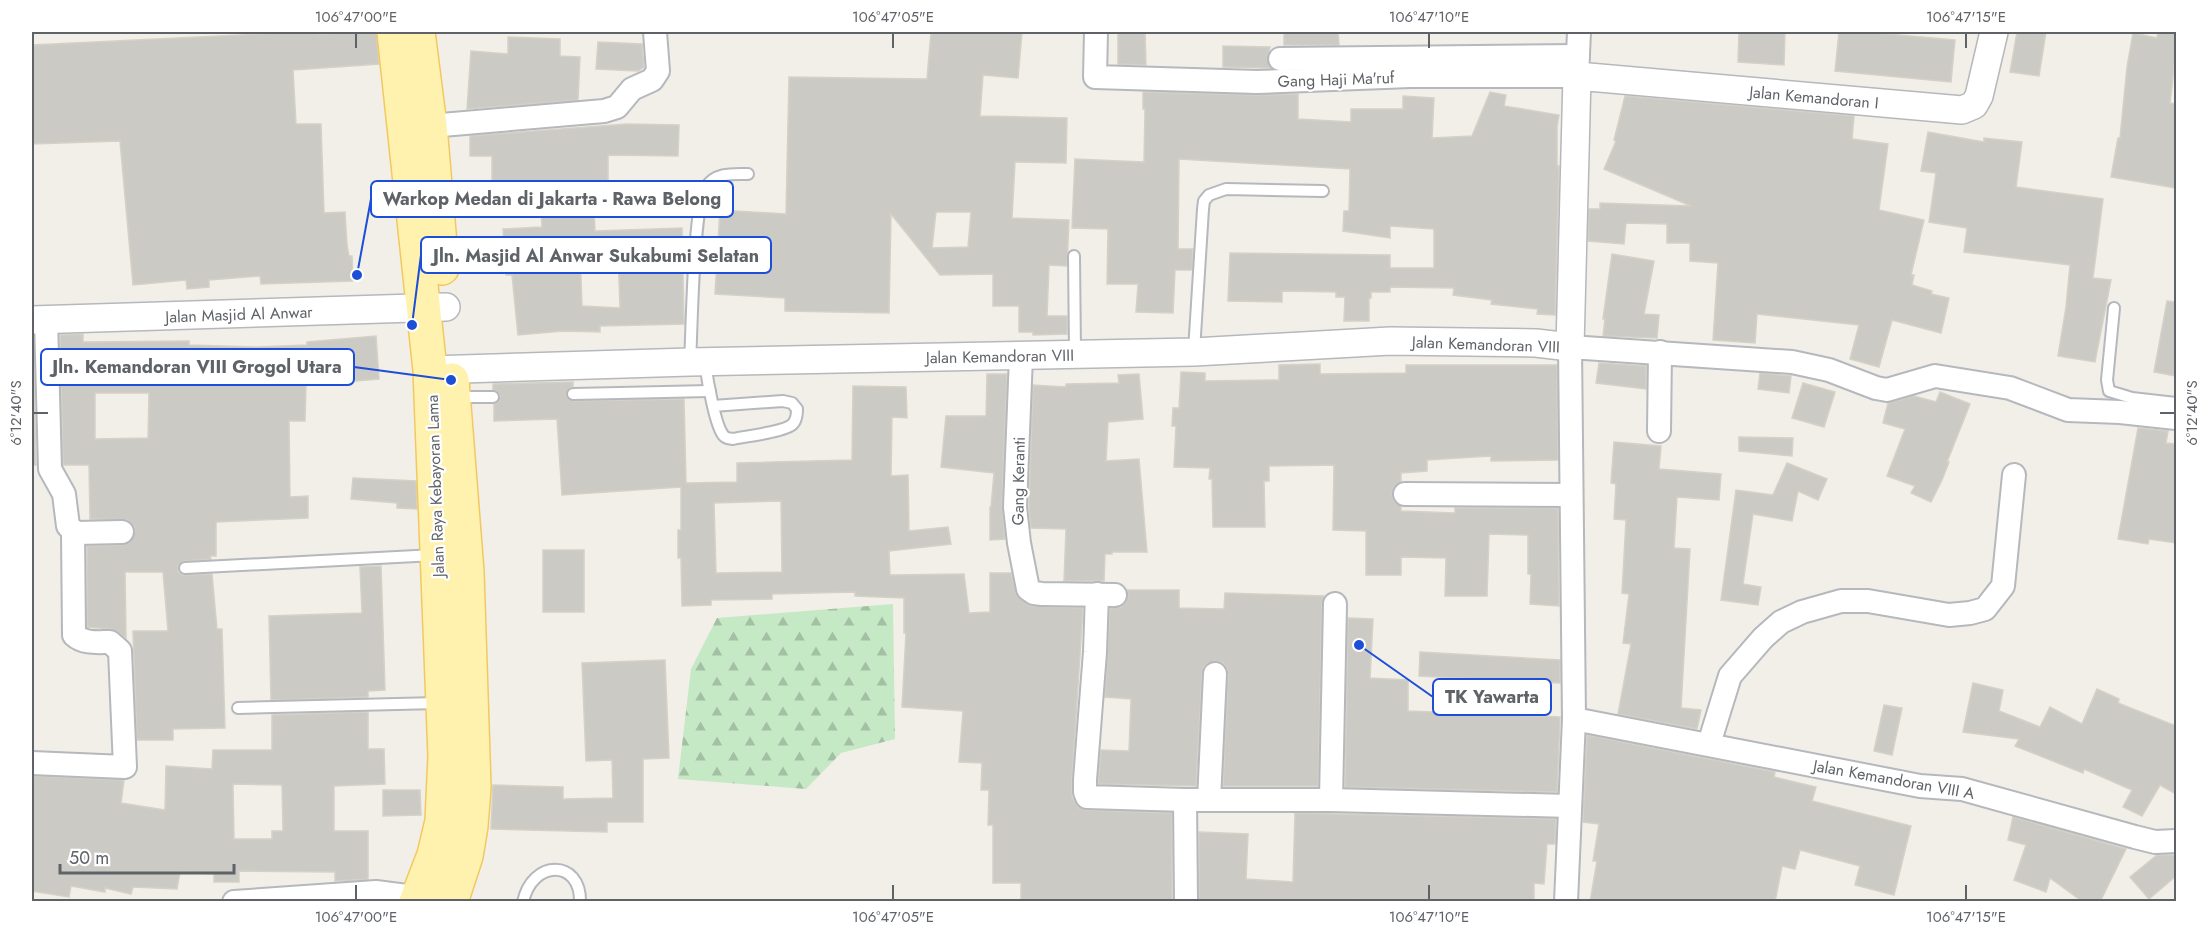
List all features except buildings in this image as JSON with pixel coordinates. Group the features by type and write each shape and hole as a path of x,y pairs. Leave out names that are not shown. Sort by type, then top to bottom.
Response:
{"main road":[{"name":"Jalan Raya Kebayoran Lama","path":"394,32 420,108"},
{"name":"Jalan Raya Kebayoran Lama","path":"418,32 423,182 441,383 448,566 457,703 442,821 434,855 433,900"}],"street":[{"path":"420,108 604,111 617,107 632,89 652,80 658,71 655,32"},
{"name":"Gang Haji Ma'ruf","path":"1096,32 1095,77 1257,81 1410,76 1578,66"},
{"path":"1280,59 1578,66 1579,32"},
{"name":"Jalan Kemandoran I","path":"1578,66 1962,111 1974,105 1979,96 1994,32"},
{"name":"Jalan Kemandoran VIII","path":"1566,902 1574,718 1570,347 1578,66"},
{"name":"Jalan Masjid Al Anwar","path":"39,320 435,308"},
{"path":"32,763 125,767 120,651 110,642 88,642 79,640 74,635 73,532 68,526 64,494 50,469 39,320"},
{"name":"Jalan Kemandoran VIII","path":"441,383 698,362 1194,352 1390,342 1526,343 1792,362 1829,370 1875,388 1887,390 1935,376 2010,388 2068,410 2120,412 2176,418"},
{"path":"1659,431 1660,352"},
{"name":"Gang Keranti","path":"1021,356 1015,507 1028,590 1042,594 1106,595 1095,652 1084,780 1085,795 1094,798 1185,800"},
{"path":"1708,744 1730,676 1763,638 1781,622 1802,612 1841,601 1868,601 1949,615 1984,609 2003,586 2014,475"},
{"path":"1405,494 1571,495"},
{"path":"73,532 122,532"},
{"path":"1331,800 1335,604"},
{"path":"1209,800 1215,675"},
{"name":"Jalan Kemandoran VIII A","path":"1574,718 1920,786 1962,789 2134,837 2155,842 2176,841"},
{"path":"1186,902 1185,800 1331,800 1570,806"},
{"path":"234,902 376,892 433,900"}],"lane":[{"path":"713,406 783,401 792,403 797,410 796,419 792,426 733,439 722,435 713,406 710,391 698,362 699,212 705,188 714,178 748,174"},
{"path":"1194,352 1204,201 1209,195 1226,189 1323,191"},
{"path":"1074,256 1075,355"},
{"path":"2114,308 2109,391 2132,398 2176,403"},
{"path":"441,383 494,397"},
{"path":"573,394 710,391"},
{"path":"185,568 448,566"},
{"path":"238,708 457,703"},
{"path":"523,902 531,881 544,871 561,871 575,878 580,890 580,902"}],"green space":[{"path":"893,604 895,739 841,753 806,789 678,779 691,669 717,618"}],"place":[{"name":"Warkop Medan di Jakarta - Rawa Belong","path":"357,275"},
{"name":"Jln. Masjid Al Anwar Sukabumi Selatan","path":"412,325"},
{"name":"Jln. Kemandoran VIII Grogol Utara","path":"451,380"},
{"name":"TK Yawarta","path":"1359,645"}]}
